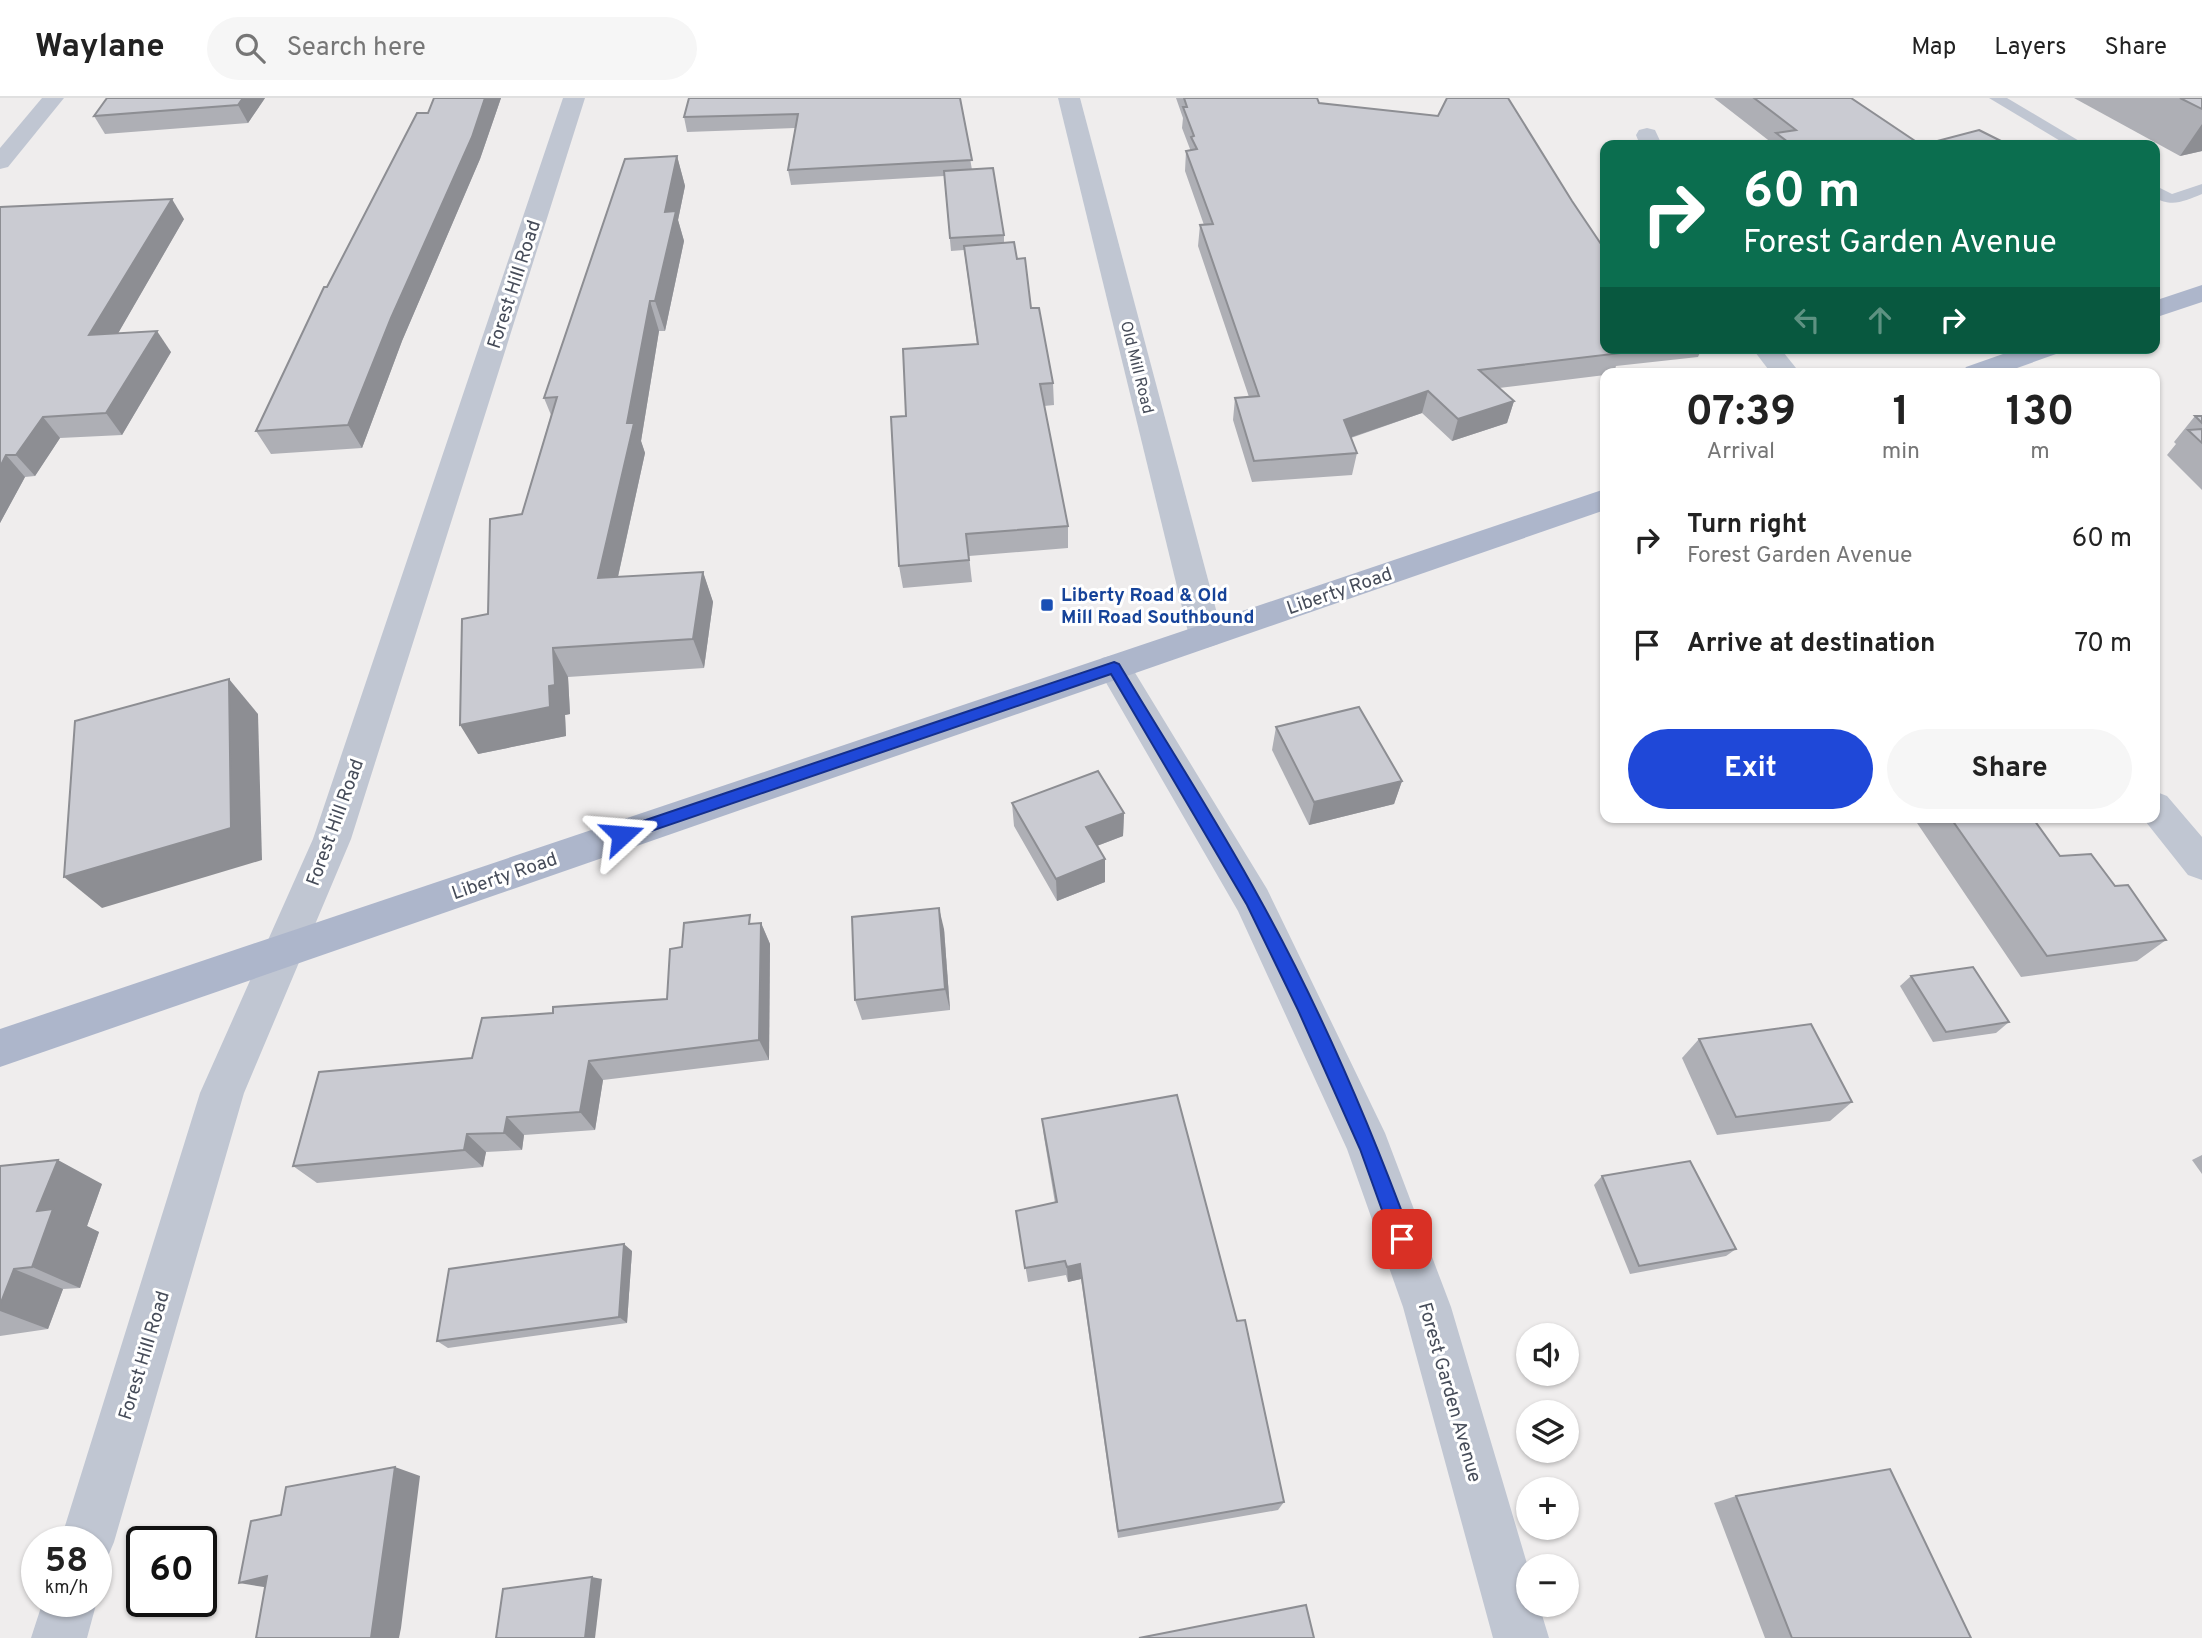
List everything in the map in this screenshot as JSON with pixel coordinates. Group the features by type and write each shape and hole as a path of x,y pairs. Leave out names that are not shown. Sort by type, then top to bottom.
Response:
{"main road":[{"path":"2160,308 2202,293"},
{"path":"1990,368 2029,354"},
{"name":"Liberty Road","path":"0,1048 1600,501"}],"street":[{"path":"0,162 53,98"},
{"name":"Forest Hill Road","path":"93,1526 222,1093 332,839 574,98"},
{"name":"Old Mill Road","path":"1069,98 1206,636"},
{"path":"1770,354 1782,368"},
{"name":"Forest Garden Avenue","path":"1114,667 1253,901 1306,1007 1369,1148 1427,1307 1521,1638"},
{"path":"2160,813 2202,864"},
{"path":"59,1638 65,1617"}],"lane":[{"path":"1996,98 2070,140"},
{"path":"2160,194 2170,200 2199,192"}],"building":[{"path":"107,98 243,98 238,105 94,116"},
{"path":"434,98 485,98 472,137 391,318 348,425 256,431 324,287 327,287 417,113 428,113"},
{"path":"689,98 960,98 972,160 788,170 798,114 684,117"},
{"path":"1184,98 1317,98 1319,103 1438,116 1447,98 1508,98 1600,243 1600,354 1613,354 1479,370 1514,401 1458,419 1428,391 1344,420 1357,453 1254,461 1235,398 1259,396 1200,225 1213,224 1186,151 1197,149 1183,107 1187,107"},
{"path":"1754,98 1851,98 1914,140 1785,140 1776,133 1796,130"},
{"path":"2180,98 2202,98 2202,109"},
{"path":"1979,130 1999,140 1941,140"},
{"path":"677,156 665,212 676,211 655,301 650,301 627,423 634,423 598,578 703,572 693,639 553,648 555,685 549,686 550,707 460,725 462,619 488,614 490,519 522,514 557,397 544,398 625,159"},
{"path":"993,168 1004,235 950,238 944,171"},
{"path":"172,199 89,335 157,331 106,413 43,417 16,455 6,455 0,467 0,207"},
{"path":"1014,242 1017,259 1025,258 1031,308 1039,308 1053,383 1040,384 1068,526 966,534 969,560 899,566 891,417 906,416 903,349 978,344 964,246"},
{"path":"2202,429 2202,443 2188,430"},
{"path":"229,679 231,828 64,877 75,721"},
{"path":"1359,707 1402,781 1314,802 1276,727"},
{"path":"1098,771 1124,813 1086,827 1105,859 1056,879 1012,803"},
{"path":"1954,823 2036,823 2060,856 2091,854 2115,886 2128,885 2166,940 2047,956"},
{"path":"939,908 945,989 855,1000 852,917"},
{"path":"750,915 749,924 761,923 759,1040 589,1061 580,1112 507,1117 504,1133 467,1134 464,1150 293,1166 319,1072 472,1058 482,1018 553,1013 553,1007 667,999 670,949 682,947 684,923"},
{"path":"1973,967 2009,1022 1946,1032 1911,976"},
{"path":"1811,1024 1852,1102 1736,1117 1699,1039"},
{"path":"1177,1095 1237,1321 1245,1320 1284,1502 1118,1531 1080,1264 1067,1267 1065,1261 1025,1268 1016,1211 1057,1202 1042,1119"},
{"path":"58,1160 37,1211 53,1209 32,1267 14,1269 0,1305 0,1166"},
{"path":"1690,1161 1736,1249 1639,1266 1602,1176"},
{"path":"624,1244 619,1317 437,1341 449,1269"},
{"path":"395,1467 371,1638 256,1638 267,1576 239,1583 251,1521 281,1515 286,1487"},
{"path":"1890,1469 1971,1638 1792,1638 1736,1496"},
{"path":"592,1577 585,1638 496,1638 503,1589"},
{"path":"1306,1605 1314,1638 1139,1638"}],"place":[{"name":"Liberty Road & Old Mill Road Southbound","path":"1047,605"}],"route":[{"path":"622,835 1114,667 1253,901 1306,1007 1369,1148 1402,1239"}]}
